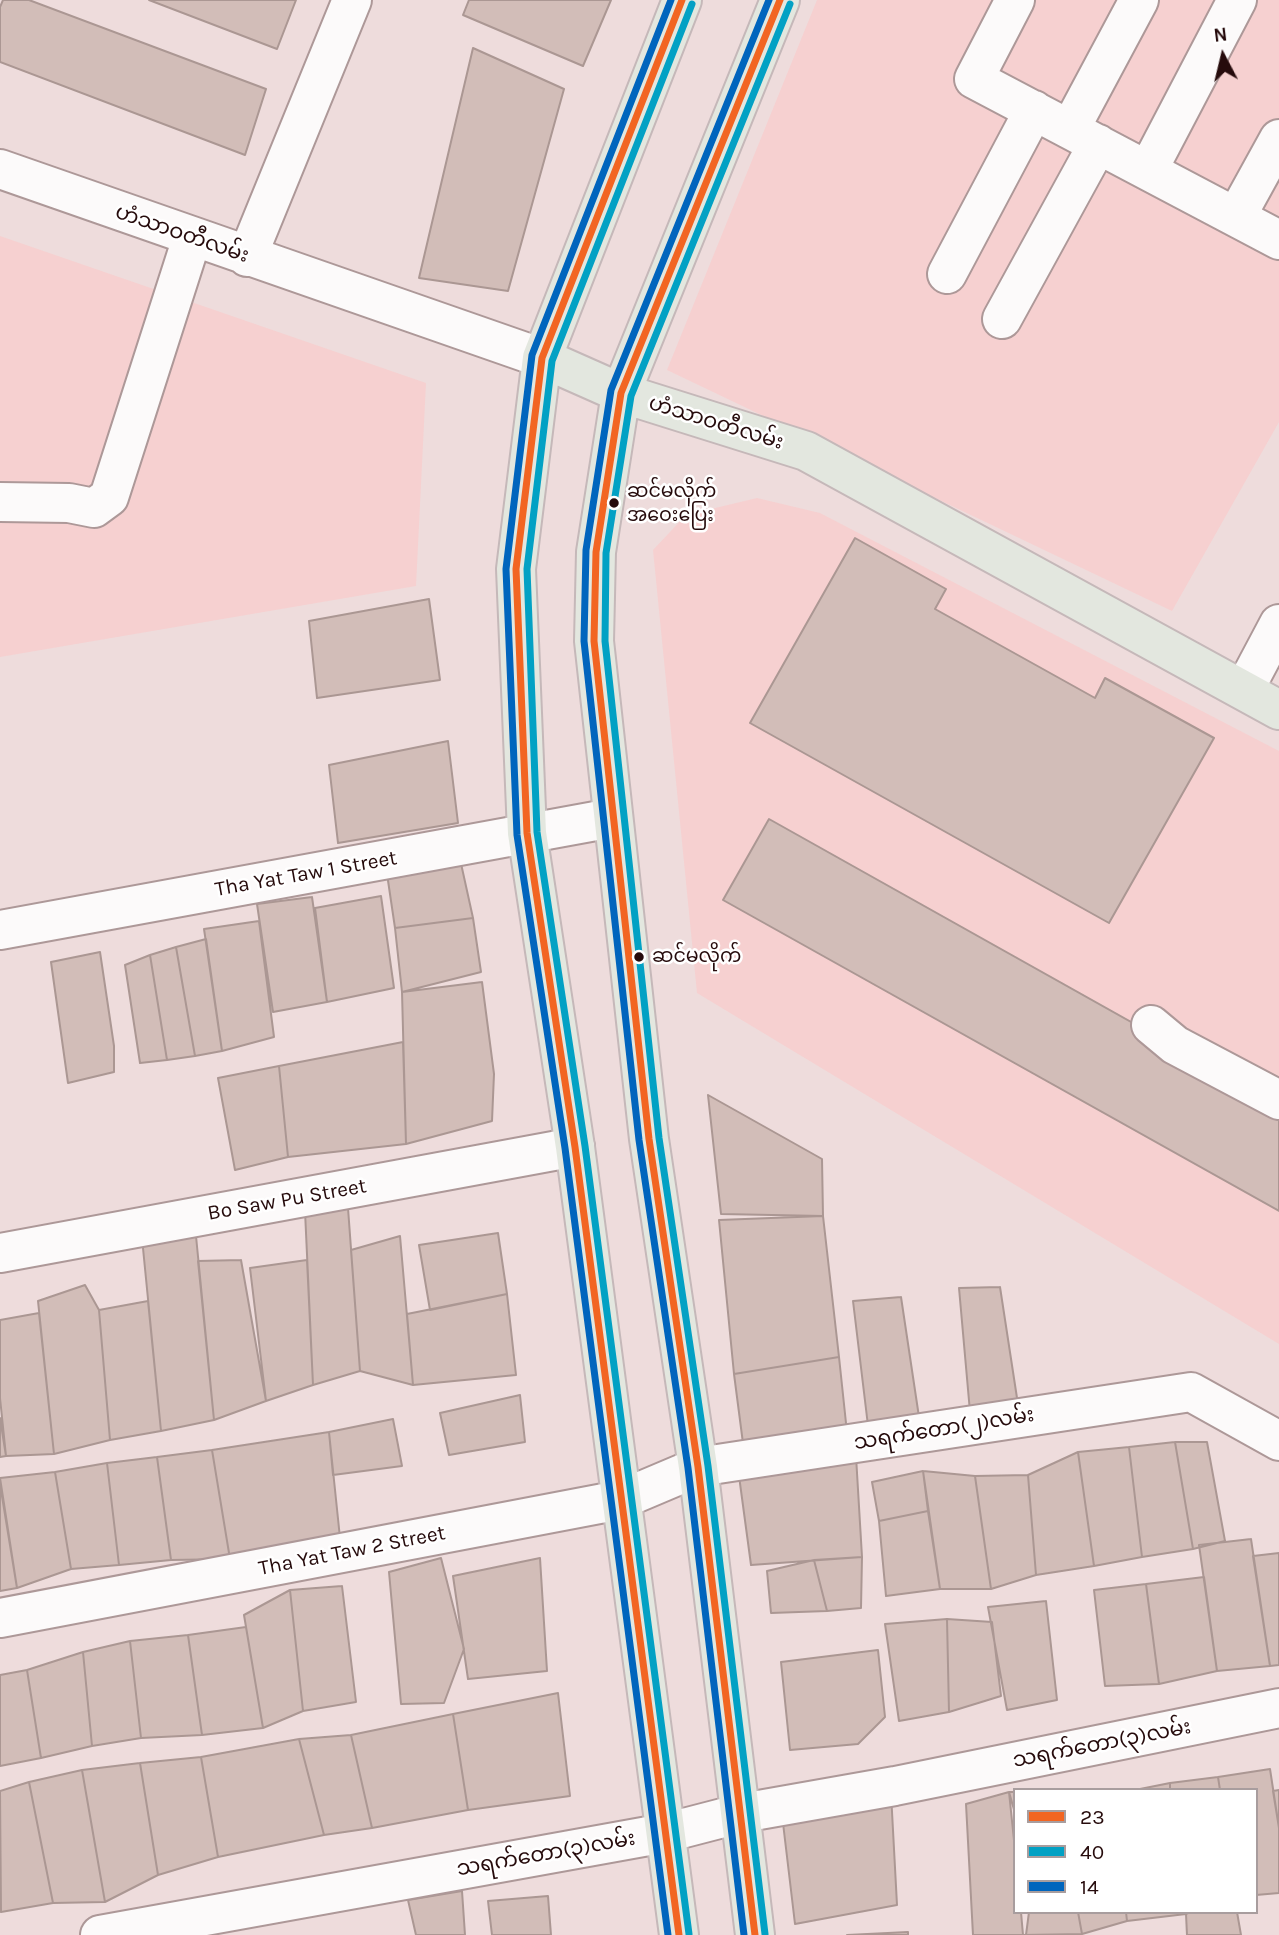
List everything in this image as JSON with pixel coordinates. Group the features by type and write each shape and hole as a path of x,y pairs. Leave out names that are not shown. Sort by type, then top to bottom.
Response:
{"main road":[{"path":"680,1935 575,1147 527,833 516,569 542,358 682,0"},
{"path":"755,1935 698,1467 649,1139 612,817 594,641 594,616 596,552 621,393 780,0"},
{"name":"ဟံသာဝတီလမ်း","path":"542,358 621,393 806,451 1279,710"}],"street":[{"path":"247,257 352,0"},
{"path":"1015,0 974,79 1279,240"},
{"path":"1002,319 1084,136 1139,0"},
{"path":"1149,170 1237,0"},
{"path":"947,274 1034,110"},
{"path":"1236,217 1279,139"},
{"name":"ဟံသာဝတီလမ်း","path":"0,169 542,358"},
{"path":"0,502 69,503 94,508 109,496 192,237"},
{"path":"1244,690 1279,624"},
{"name":"Tha Yat Taw 1 Street","path":"0,929 612,817"},
{"path":"1151,1025 1175,1045 1279,1100"},
{"name":"Bo Saw Pu Street","path":"0,1253 575,1147"},
{"name":"သရက်တော(၂)လမ်း","path":"698,1467 1191,1392 1279,1441"},
{"name":"Tha Yat Taw 2 Street","path":"0,1618 620,1500 698,1467"},
{"name":"သရက်တော(၃)လမ်း","path":"100,1935 665,1833 742,1813 909,1783 1279,1708"}],"shaded area":[{"path":"817,0 1279,0 1279,422 1172,611 667,370"},
{"path":"0,236 426,383 416,586 0,657"},
{"path":"757,498 820,513 1279,751 1279,1344 697,993 653,550 686,515"}],"building":[{"path":"3,0 29,0 266,89 245,155 0,62 0,7"},
{"path":"149,0 296,0 277,49"},
{"path":"469,0 611,0 583,66 463,15"},
{"path":"473,48 564,89 508,291 419,278"},
{"path":"855,538 946,589 935,609 1095,698 1105,678 1214,738 1109,923 750,723"},
{"path":"429,599 440,680 317,698 309,621"},
{"path":"448,741 458,823 338,843 329,765"},
{"path":"769,819 1279,1105 1279,1211 723,900"},
{"path":"460,859 473,918 395,928 386,867"},
{"path":"381,896 394,988 327,1002 315,908"},
{"path":"312,897 327,1002 273,1012 257,904"},
{"path":"473,918 481,972 402,992 395,928"},
{"path":"259,921 274,1037 222,1051 204,929"},
{"path":"206,939 222,1051 195,1056 176,947"},
{"path":"176,947 195,1056 167,1060 150,955"},
{"path":"100,952 114,1046 114,1072 68,1083 51,962"},
{"path":"150,955 167,1060 140,1063 125,965"},
{"path":"482,982 494,1074 492,1121 406,1144 402,992"},
{"path":"403,1042 406,1144 288,1157 279,1066"},
{"path":"279,1066 288,1157 235,1170 218,1078"},
{"path":"708,1095 822,1159 823,1216 721,1214"},
{"path":"348,1208 360,1371 313,1385 305,1211"},
{"path":"823,1216 839,1357 734,1374 719,1220"},
{"path":"498,1233 507,1294 430,1310 419,1245"},
{"path":"196,1236 214,1420 161,1431 142,1238"},
{"path":"400,1236 413,1385 360,1371 351,1250"},
{"path":"241,1260 266,1401 214,1420 198,1261"},
{"path":"307,1260 313,1385 266,1401 250,1268"},
{"path":"85,1285 99,1310 110,1440 54,1454 38,1301"},
{"path":"1000,1287 1019,1411 970,1412 959,1288"},
{"path":"507,1294 516,1375 413,1385 407,1314"},
{"path":"901,1297 919,1417 869,1434 853,1301"},
{"path":"148,1301 161,1431 110,1440 99,1310"},
{"path":"39,1313 54,1454 6,1456 0,1398 0,1320"},
{"path":"839,1357 848,1442 744,1451 734,1374"},
{"path":"520,1395 525,1442 449,1455 440,1413"},
{"path":"0,1418 6,1456 0,1457"},
{"path":"393,1419 402,1466 333,1475 329,1432"},
{"path":"329,1432 340,1538 230,1559 212,1450"},
{"path":"1175,1442 1193,1549 1142,1557 1129,1447"},
{"path":"1175,1442 1207,1442 1225,1541 1193,1549"},
{"path":"1129,1447 1142,1557 1094,1566 1078,1452"},
{"path":"212,1450 230,1559 171,1560 157,1457"},
{"path":"1078,1452 1094,1566 1036,1575 1028,1475"},
{"path":"856,1456 862,1557 751,1565 737,1461"},
{"path":"157,1457 171,1560 119,1565 107,1463"},
{"path":"107,1463 119,1565 71,1569 55,1472"},
{"path":"923,1471 928,1511 879,1521 872,1482"},
{"path":"923,1471 975,1476 991,1589 940,1589"},
{"path":"55,1472 71,1569 17,1588 0,1478"},
{"path":"1028,1475 1036,1575 991,1589 975,1476"},
{"path":"0,1484 17,1588 0,1591"},
{"path":"928,1511 940,1589 886,1596 879,1521"},
{"path":"1251,1539 1270,1666 1217,1671 1199,1545"},
{"path":"1279,1553 1279,1665 1270,1666 1253,1556"},
{"path":"862,1557 861,1608 827,1611 814,1560"},
{"path":"441,1558 464,1649 444,1703 401,1704 389,1572"},
{"path":"540,1558 547,1671 468,1679 453,1576"},
{"path":"814,1560 827,1611 771,1613 767,1571"},
{"path":"1204,1577 1217,1671 1159,1684 1146,1584"},
{"path":"1146,1584 1159,1684 1105,1686 1094,1590"},
{"path":"342,1586 356,1702 303,1711 290,1590"},
{"path":"290,1590 303,1711 263,1728 244,1615"},
{"path":"1046,1601 1057,1700 1007,1710 988,1607"},
{"path":"947,1619 949,1712 899,1721 885,1624"},
{"path":"947,1619 992,1622 1001,1696 949,1712"},
{"path":"246,1627 263,1728 202,1735 188,1635"},
{"path":"188,1635 202,1735 141,1738 130,1641"},
{"path":"130,1641 141,1738 92,1746 83,1652"},
{"path":"878,1650 885,1717 858,1744 790,1750 781,1662"},
{"path":"83,1652 92,1746 41,1758 27,1670"},
{"path":"27,1670 41,1758 0,1766 0,1675"},
{"path":"558,1693 570,1796 468,1810 453,1714"},
{"path":"453,1714 468,1810 372,1828 351,1735"},
{"path":"351,1735 372,1828 324,1835 299,1739"},
{"path":"299,1739 324,1835 218,1857 201,1757"},
{"path":"201,1757 218,1857 158,1875 140,1763"},
{"path":"140,1763 158,1875 105,1902 82,1770"},
{"path":"1270,1769 1279,1828 1279,1893 1258,1895 1258,1788 1220,1788 1218,1777"},
{"path":"82,1770 105,1902 53,1903 29,1782"},
{"path":"1218,1777 1220,1788 1170,1788 1170,1783"},
{"path":"29,1782 53,1903 1,1912 0,1791"},
{"path":"1170,1783 1170,1788 1145,1788"},
{"path":"1279,1790 1279,1828 1273,1791"},
{"path":"1009,1792 1013,1806 1013,1914 1029,1914 1026,1935 973,1935 966,1804"},
{"path":"1009,1792 1013,1792 1013,1831"},
{"path":"891,1793 897,1905 795,1924 783,1823"},
{"path":"462,1891 465,1935 416,1935 408,1900"},
{"path":"548,1896 551,1935 492,1935 488,1901"},
{"path":"1021,1914 1078,1914 1082,1934 1023,1935"},
{"path":"1078,1914 1126,1914 1127,1921 1082,1934"},
{"path":"1126,1914 1186,1914 1127,1921"},
{"path":"1186,1914 1237,1914 1241,1935 1187,1935"},
{"path":"908,1932 908,1935 847,1935"}],"transit line":[{"name":"14","path":"668,1935 565,1148 517,835 506,569 532,355 671,0"},
{"name":"23","path":"679,1935 575,1147 527,833 516,569 542,358 682,0"},
{"name":"14","path":"744,1935 688,1468 639,1140 584,641 586,550 611,390 769,0"},
{"name":"23","path":"755,1935 698,1467 649,1139 594,641 596,552 621,393 780,0"},
{"name":"40","path":"689,1934 585,1146 537,832 527,569 552,361 692,4"},
{"name":"40","path":"765,1934 708,1466 659,1138 605,641 606,553 631,396 790,4"}],"place":[{"name":"ဆင်မလိုက် အဝေးပြေး","path":"614,503"},
{"name":"ဆင်မလိုက်","path":"639,957"}]}
